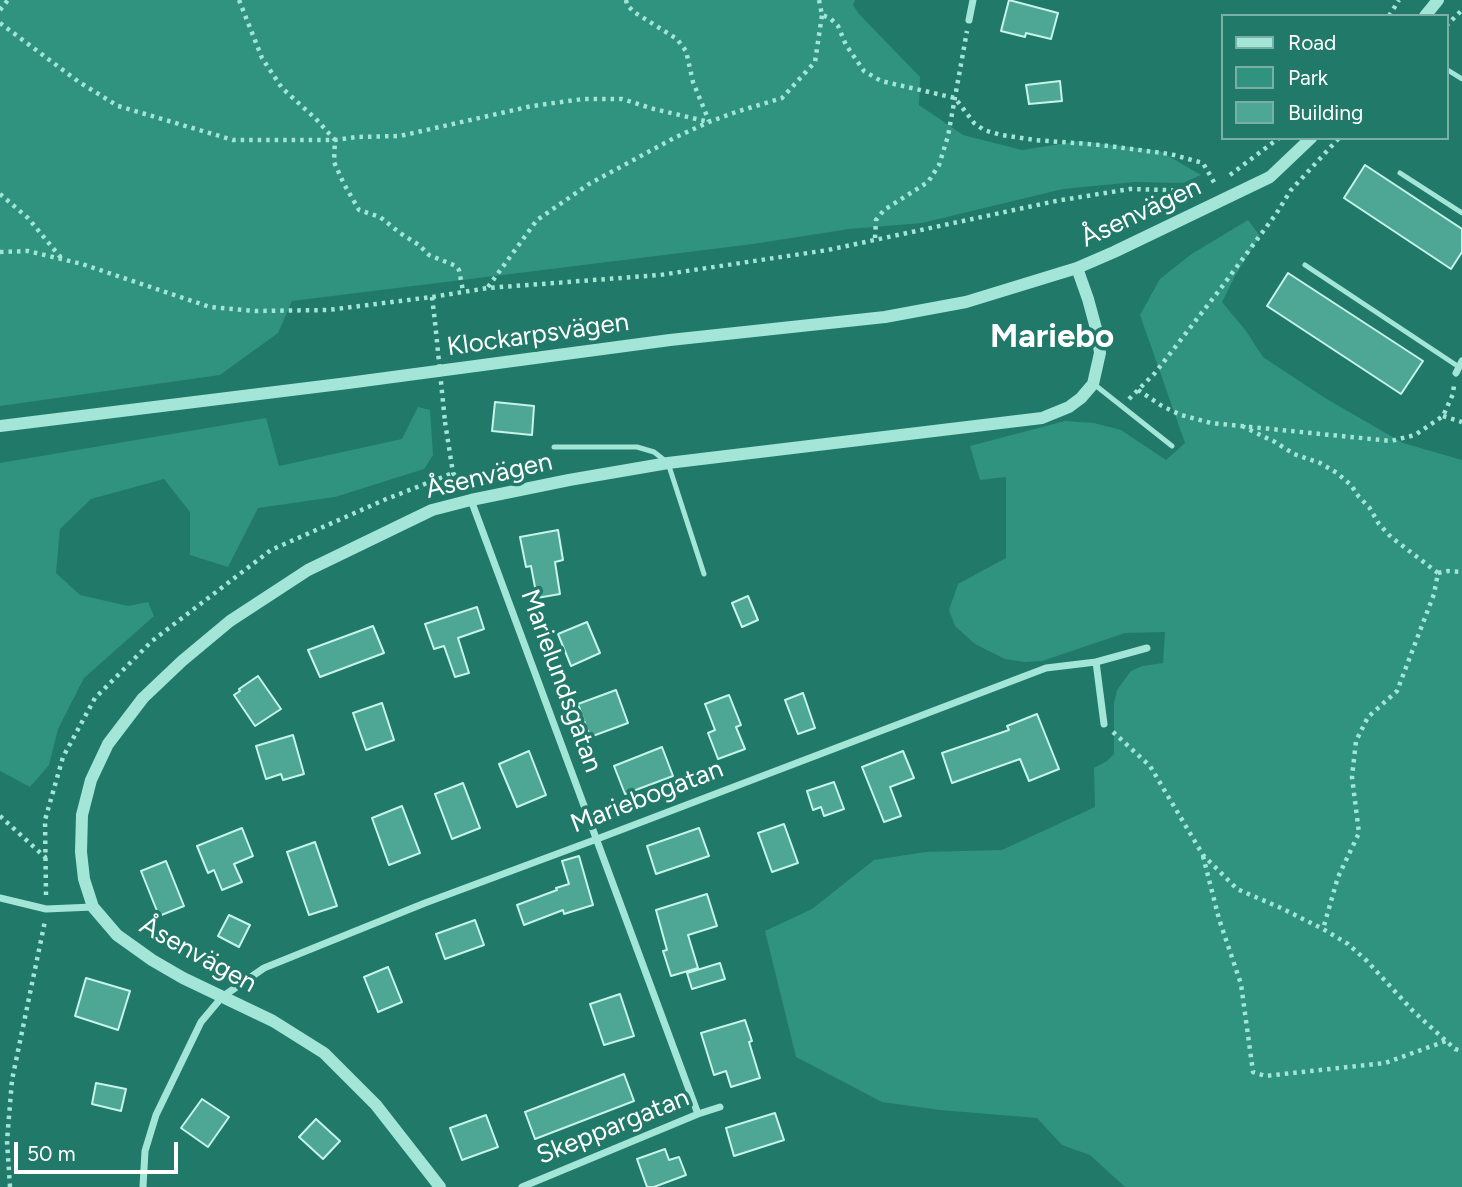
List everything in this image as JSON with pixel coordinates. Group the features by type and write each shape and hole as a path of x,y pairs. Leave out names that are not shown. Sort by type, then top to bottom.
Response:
{"street":[{"path":"969,20 973,0"},
{"path":"1427,14 1438,0"},
{"name":"Åsenvägen","path":"440,1187 376,1105 324,1053 273,1021 222,998 163,966 117,935 93,907 84,879 80,852 82,815 91,780 108,744 143,698 230,621 308,570 432,510 569,480 668,463 1042,418 1069,407 1093,384 1100,353 1094,321 1077,268 1270,177 1309,140"},
{"name":"Klockarpsvägen","path":"0,426 670,340 885,317 965,302 1077,268"},
{"name":"Marielundsgatan","path":"471,500 698,1114"},
{"name":"Mariebogatan","path":"143,1187 145,1151 156,1115 201,1022 222,998 264,968 425,903 1046,668 1097,662 1147,648"},
{"path":"1097,662 1104,724"},
{"path":"0,898 46,909 93,907"},
{"name":"Skeppargatan","path":"522,1187 720,1107"}],"lane":[{"path":"1400,173 1462,212"},
{"path":"1304,265 1459,367"},
{"path":"1093,384 1172,446"},
{"path":"554,447 637,447 654,452 668,463 704,573"}],"path":[{"path":"0,10 8,0"},
{"path":"239,0 262,58 282,88 335,140 334,162 359,210 380,217 429,255 456,266 463,292"},
{"path":"618,0 627,2 634,12 677,39 686,51 709,122"},
{"path":"488,288 537,220 589,184 709,122 782,98 815,62 822,15 819,0"},
{"path":"1392,0 1394,7"},
{"path":"1390,14 1399,0"},
{"path":"1448,24 1462,10"},
{"path":"0,252 27,251 63,259 210,307 255,311 328,310 488,288 660,275 828,250 1083,196 1130,189 1204,191 1215,184 1203,163 1170,154 1035,140 984,130 974,123 955,98 881,81 864,71 846,45 838,26 822,15"},
{"path":"875,238 876,220 884,210 928,182 939,165 948,136 969,20"},
{"path":"0,23 79,82 118,106 233,139 335,140 400,136 532,106 583,99 622,99 709,122"},
{"path":"1226,177 1238,171 1277,140"},
{"path":"1122,408 1155,373 1229,278 1291,190 1337,140"},
{"path":"0,194 29,218 63,259"},
{"path":"432,297 453,473 471,500"},
{"path":"1138,390 1181,415 1211,423 1391,442 1415,435 1443,416 1453,394 1459,367"},
{"path":"1443,416 1462,422"},
{"path":"1242,426 1337,473 1351,485 1391,537 1438,573 1462,572"},
{"path":"10,1187 7,1141 12,1080 43,938 46,909 45,820 63,757 95,698 152,641 271,551 384,500 453,473"},
{"path":"1323,929 1338,877 1359,833 1352,777 1356,741 1368,717 1396,691 1434,594 1438,573"},
{"path":"1104,724 1150,766 1203,855 1237,890 1281,908 1348,944 1413,1011 1455,1049 1462,1051"},
{"path":"0,816 46,858"},
{"path":"1203,855 1241,984 1254,1072 1265,1076 1385,1063 1446,1041"}],"green space":[{"path":"0,0 855,0 853,5 859,14 920,77 919,105 963,135 1022,150 1080,141 1160,151 1201,175 1183,183 1135,182 1063,189 922,223 849,229 753,244 292,301 278,333 220,375 0,406"},
{"path":"1248,220 1260,236 1222,302 1263,357 1325,398 1403,443 1462,460 1462,1187 1125,1187 1090,1155 1062,1145 1037,1118 882,1102 796,1057 765,931 812,909 874,860 925,852 1002,850 1095,807 1094,768 1114,754 1114,703 1117,690 1131,671 1142,666 1163,663 1165,632 1125,633 1042,661 1024,662 1005,659 975,644 955,626 949,610 958,584 1006,558 1006,477 980,480 970,446 1065,421 1094,423 1121,430 1166,460 1185,443 1140,315 1160,279 1190,255"},
{"path":"418,407 430,410 433,455 424,469 335,497 258,508 228,567 190,555 190,512 164,479 91,499 60,529 56,573 80,595 128,606 148,602 154,616 84,678 58,729 49,765 30,787 0,771 0,463 266,418 279,466 402,439"}],"building":[{"path":"1009,0 1058,13 1051,39 1026,33 1025,37 1001,31"},
{"path":"1060,81 1062,101 1029,104 1026,85"},
{"path":"1365,165 1462,229 1462,252 1451,269 1344,198"},
{"path":"1288,273 1423,361 1401,394 1267,306"},
{"path":"495,402 534,406 532,435 492,431"},
{"path":"558,530 563,560 555,562 560,594 537,598 531,566 526,567 520,537"},
{"path":"748,596 758,620 742,627 732,603"},
{"path":"477,607 484,629 458,638 469,673 455,677 444,646 434,649 425,624"},
{"path":"587,622 600,653 571,666 558,634"},
{"path":"373,626 384,653 320,677 308,650"},
{"path":"258,676 281,709 255,726 234,695"},
{"path":"616,690 628,723 590,737 578,704"},
{"path":"803,693 815,728 798,734 785,700"},
{"path":"729,695 741,725 736,727 745,749 718,759 708,733 715,730 705,704"},
{"path":"382,703 394,740 366,750 353,713"},
{"path":"1037,714 1059,769 1029,781 1020,759 952,783 942,753 1009,730 1007,726"},
{"path":"293,735 304,774 283,780 281,774 266,779 256,746"},
{"path":"662,747 673,776 625,794 614,766"},
{"path":"529,751 546,795 517,807 499,764"},
{"path":"903,751 914,778 890,787 901,816 884,822 862,767"},
{"path":"834,782 844,809 824,816 821,807 813,810 807,791"},
{"path":"463,783 480,828 452,839 435,794"},
{"path":"402,806 420,853 389,865 372,818"},
{"path":"784,824 798,863 772,872 758,833"},
{"path":"242,828 253,856 234,864 242,882 222,890 214,870 208,873 197,846"},
{"path":"699,828 709,856 656,874 647,846"},
{"path":"315,842 337,906 309,915 287,852"},
{"path":"579,856 593,905 564,914 563,910 524,925 517,905 569,884 562,861"},
{"path":"166,861 184,906 159,916 141,871"},
{"path":"707,894 717,926 688,935 698,968 671,976 663,951 667,950 656,910"},
{"path":"229,915 250,925 239,947 218,936"},
{"path":"475,920 484,945 445,959 436,934"},
{"path":"720,963 725,979 692,989 687,973"},
{"path":"388,967 402,1002 378,1012 364,977"},
{"path":"86,978 130,991 118,1030 75,1016"},
{"path":"620,994 634,1036 604,1045 590,1004"},
{"path":"745,1020 760,1078 731,1087 726,1071 714,1075 701,1033"},
{"path":"624,1074 634,1101 535,1139 525,1112"},
{"path":"96,1083 126,1089 121,1111 92,1104"},
{"path":"202,1099 229,1117 208,1147 181,1128"},
{"path":"775,1113 784,1140 734,1156 726,1128"},
{"path":"486,1115 498,1147 462,1160 450,1128"},
{"path":"316,1119 340,1141 323,1159 299,1137"},
{"path":"665,1149 669,1160 679,1157 686,1175 647,1187 637,1159"}],"district":[{"name":"Mariebo","path":"1052,337"}]}
